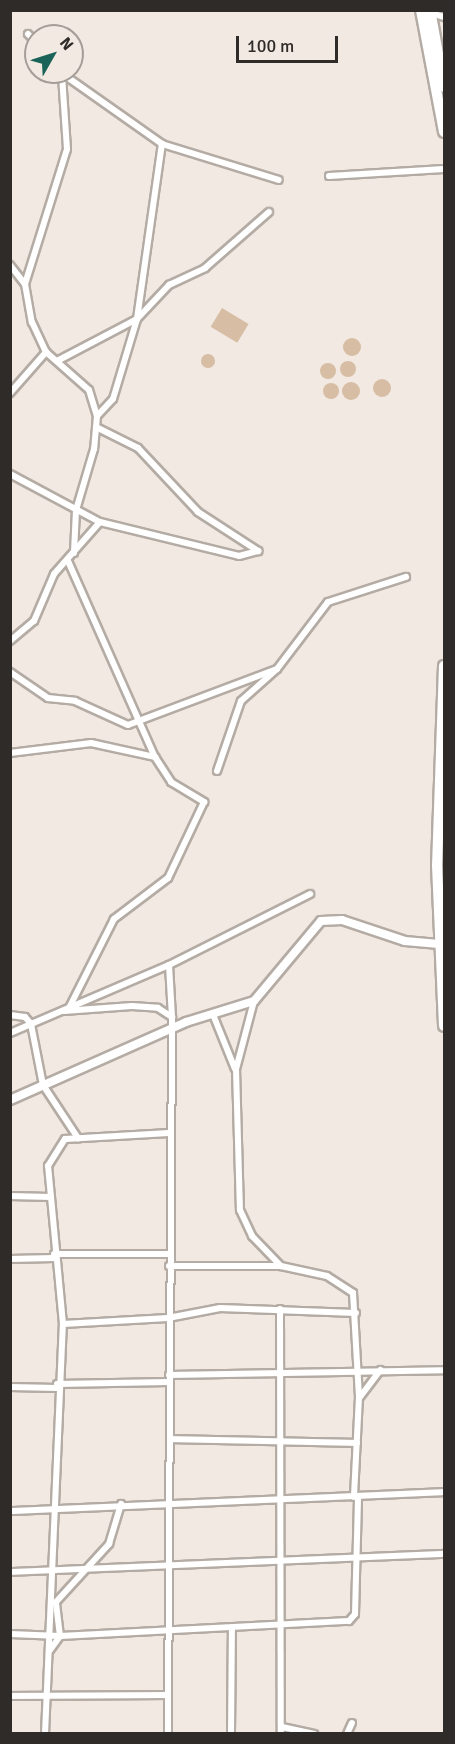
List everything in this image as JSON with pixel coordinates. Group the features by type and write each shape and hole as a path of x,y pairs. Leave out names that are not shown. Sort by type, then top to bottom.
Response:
{"highway":[{"path":"427,11 444,87"},
{"path":"427,11 444,132"},
{"path":"444,666 439,944 444,1026"}],"street":[{"path":"427,11 444,17"},
{"path":"62,84 67,150 25,284 32,322 46,352 89,390 97,416 76,510 74,553"},
{"path":"77,84 162,144 279,180"},
{"path":"97,416 113,399 137,319 162,144"},
{"path":"329,176 444,169"},
{"path":"57,362 137,319 169,285 205,268 269,212"},
{"path":"10,265 25,284"},
{"path":"10,393 46,352"},
{"path":"10,474 100,522 239,556 258,551 198,512 138,448 96,428"},
{"path":"10,641 34,621 54,574 68,561 100,522"},
{"path":"67,1010 114,919 168,878 204,802 171,782 155,758 68,561"},
{"path":"217,771 241,701 278,669 328,602 406,577"},
{"path":"10,672 48,698 75,701 128,725 278,669"},
{"path":"10,753 91,742 155,758"},
{"path":"10,1033 169,965 310,894"},
{"path":"281,1266 252,1236 240,1210 236,1069 254,1001 321,921 342,920 405,940 439,944"},
{"path":"168,1734 166,1629 170,1439 168,1317 170,1029 172,1017 169,965"},
{"path":"10,1100 170,1029 214,1017 254,1001"},
{"path":"67,1010 132,1006 158,1008 172,1017"},
{"path":"10,1015 25,1017 31,1024 43,1085 78,1138"},
{"path":"214,1017 236,1069"},
{"path":"45,1734 50,1650 45,1633 56,1505 57,1386 63,1324 54,1256 51,1197 52,1153 65,1139 169,1133"},
{"path":"10,1196 51,1197"},
{"path":"10,1259 169,1254"},
{"path":"10,1634 45,1633 60,1636 166,1629 232,1628 354,1618 358,1558 356,1497 359,1397 356,1372 357,1313 353,1293 344,1284 281,1266 169,1266"},
{"path":"63,1324 168,1317 205,1309 280,1309 357,1313"},
{"path":"280,1309 282,1441 277,1500 281,1730 314,1734"},
{"path":"359,1397 380,1370"},
{"path":"10,1387 380,1370 444,1370"},
{"path":"170,1439 357,1443"},
{"path":"10,1511 37,1512 56,1505 169,1505 444,1492"},
{"path":"50,1650 60,1636 56,1602 109,1544 121,1504"},
{"path":"10,1572 444,1554"},
{"path":"231,1734 232,1628"},
{"path":"10,1696 168,1695"},
{"path":"346,1734 352,1723"}],"shaded area":[{"path":"222,308 249,324 237,343 211,327"},
{"path":"352,338 358,341 361,347 358,353 352,356 346,353 343,347 346,341"},
{"path":"205,354 211,354 215,361 211,368 205,368 201,364 201,358"},
{"path":"348,361 354,363 356,369 354,375 348,377 342,375 340,369 342,363"},
{"path":"325,363 331,363 336,371 334,377 325,379 320,374 320,368"},
{"path":"382,379 388,382 391,388 388,394 382,397 376,394 373,388 376,382"},
{"path":"351,382 357,385 360,391 357,397 351,400 345,397 342,391 345,385"},
{"path":"331,383 337,385 339,391 337,397 331,399 325,397 323,391 325,385"}]}
